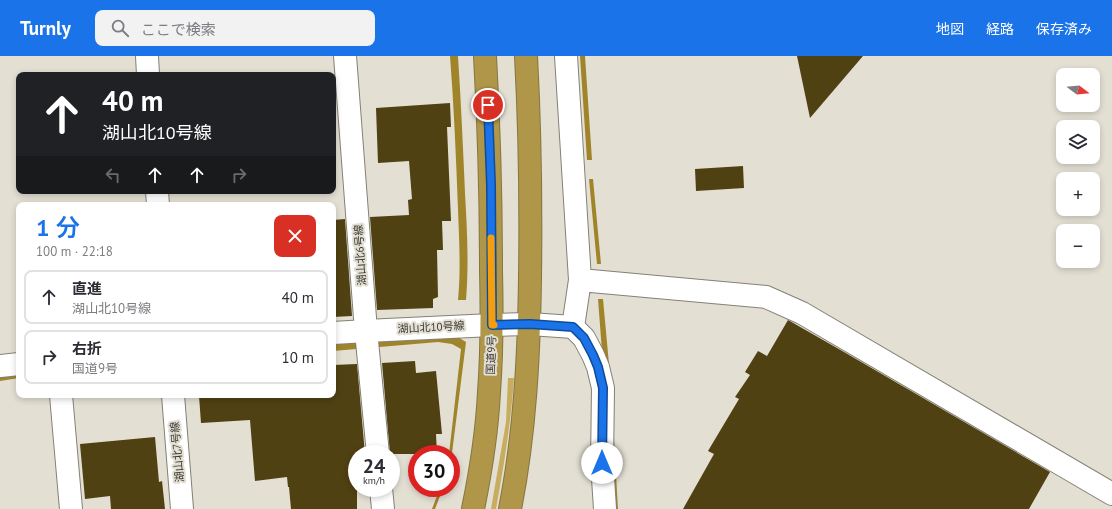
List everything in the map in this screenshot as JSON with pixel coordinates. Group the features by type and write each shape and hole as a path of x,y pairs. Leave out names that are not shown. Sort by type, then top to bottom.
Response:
{"highway":[{"name":"国道9号","path":"473,509 486,424 492,325 491,185 485,56"},
{"path":"510,509 525,402 530,324 531,190 526,56"}],"street":[{"path":"147,56 148,72"},
{"name":"湖山北6号線","path":"345,56 366,330 377,445"},
{"path":"566,56 580,280 573,327 584,338 593,355 598,367 603,388 602,463 605,509"},
{"path":"580,280 766,297 802,313 1112,494"},
{"name":"湖山北10号線","path":"336,333 366,330 530,324 573,327"},
{"path":"0,366 16,364"},
{"path":"61,398 71,509"},
{"name":"湖山北7号線","path":"173,398 182,509"},
{"path":"382,497 383,509"}],"shaded area":[{"path":"450,56 458,56 467,233 466,300 458,300 459,243 455,132"},
{"path":"580,56 585,56 592,160 587,160"},
{"path":"589,179 593,179 601,264 597,264"},
{"path":"598,299 603,299 611,386 618,509 614,509"},
{"path":"456,336 466,342 453,445 450,445 461,349 452,344 438,342 336,351 336,344"},
{"path":"16,371 16,378 0,381 0,374"},
{"path":"508,378 514,378 509,427 496,509 491,509 506,422"},
{"path":"437,497 440,497 435,509 432,509"}],"building":[{"path":"797,56 863,56 810,118"},
{"path":"450,103 451,127 447,127 451,221 442,221 443,250 437,250 438,297 433,299 433,308 377,310 370,217 409,215 408,200 412,199 409,161 378,163 376,108"},
{"path":"743,166 744,188 696,191 695,169"},
{"path":"345,219 352,316 336,317 336,220"},
{"path":"788,320 1050,472 1029,509 683,509 714,454 708,451 739,399 735,397 750,375 745,372 758,351 767,356"},
{"path":"415,361 416,373 436,371 442,434 436,434 437,445 408,445 408,454 400,454 400,445 389,445 382,363"},
{"path":"357,364 364,445 348,445 348,497 357,497 357,509 291,509 287,477 255,481 250,420 201,423 199,398 336,398 336,365"},
{"path":"155,437 159,482 162,481 165,509 111,509 110,496 85,499 80,444"}],"slow traffic":[{"path":"491,238 492,325 494,325"}],"route":[{"path":"488,105 491,185 492,325 530,324 573,327 584,338 598,367 603,388 602,463"}]}
